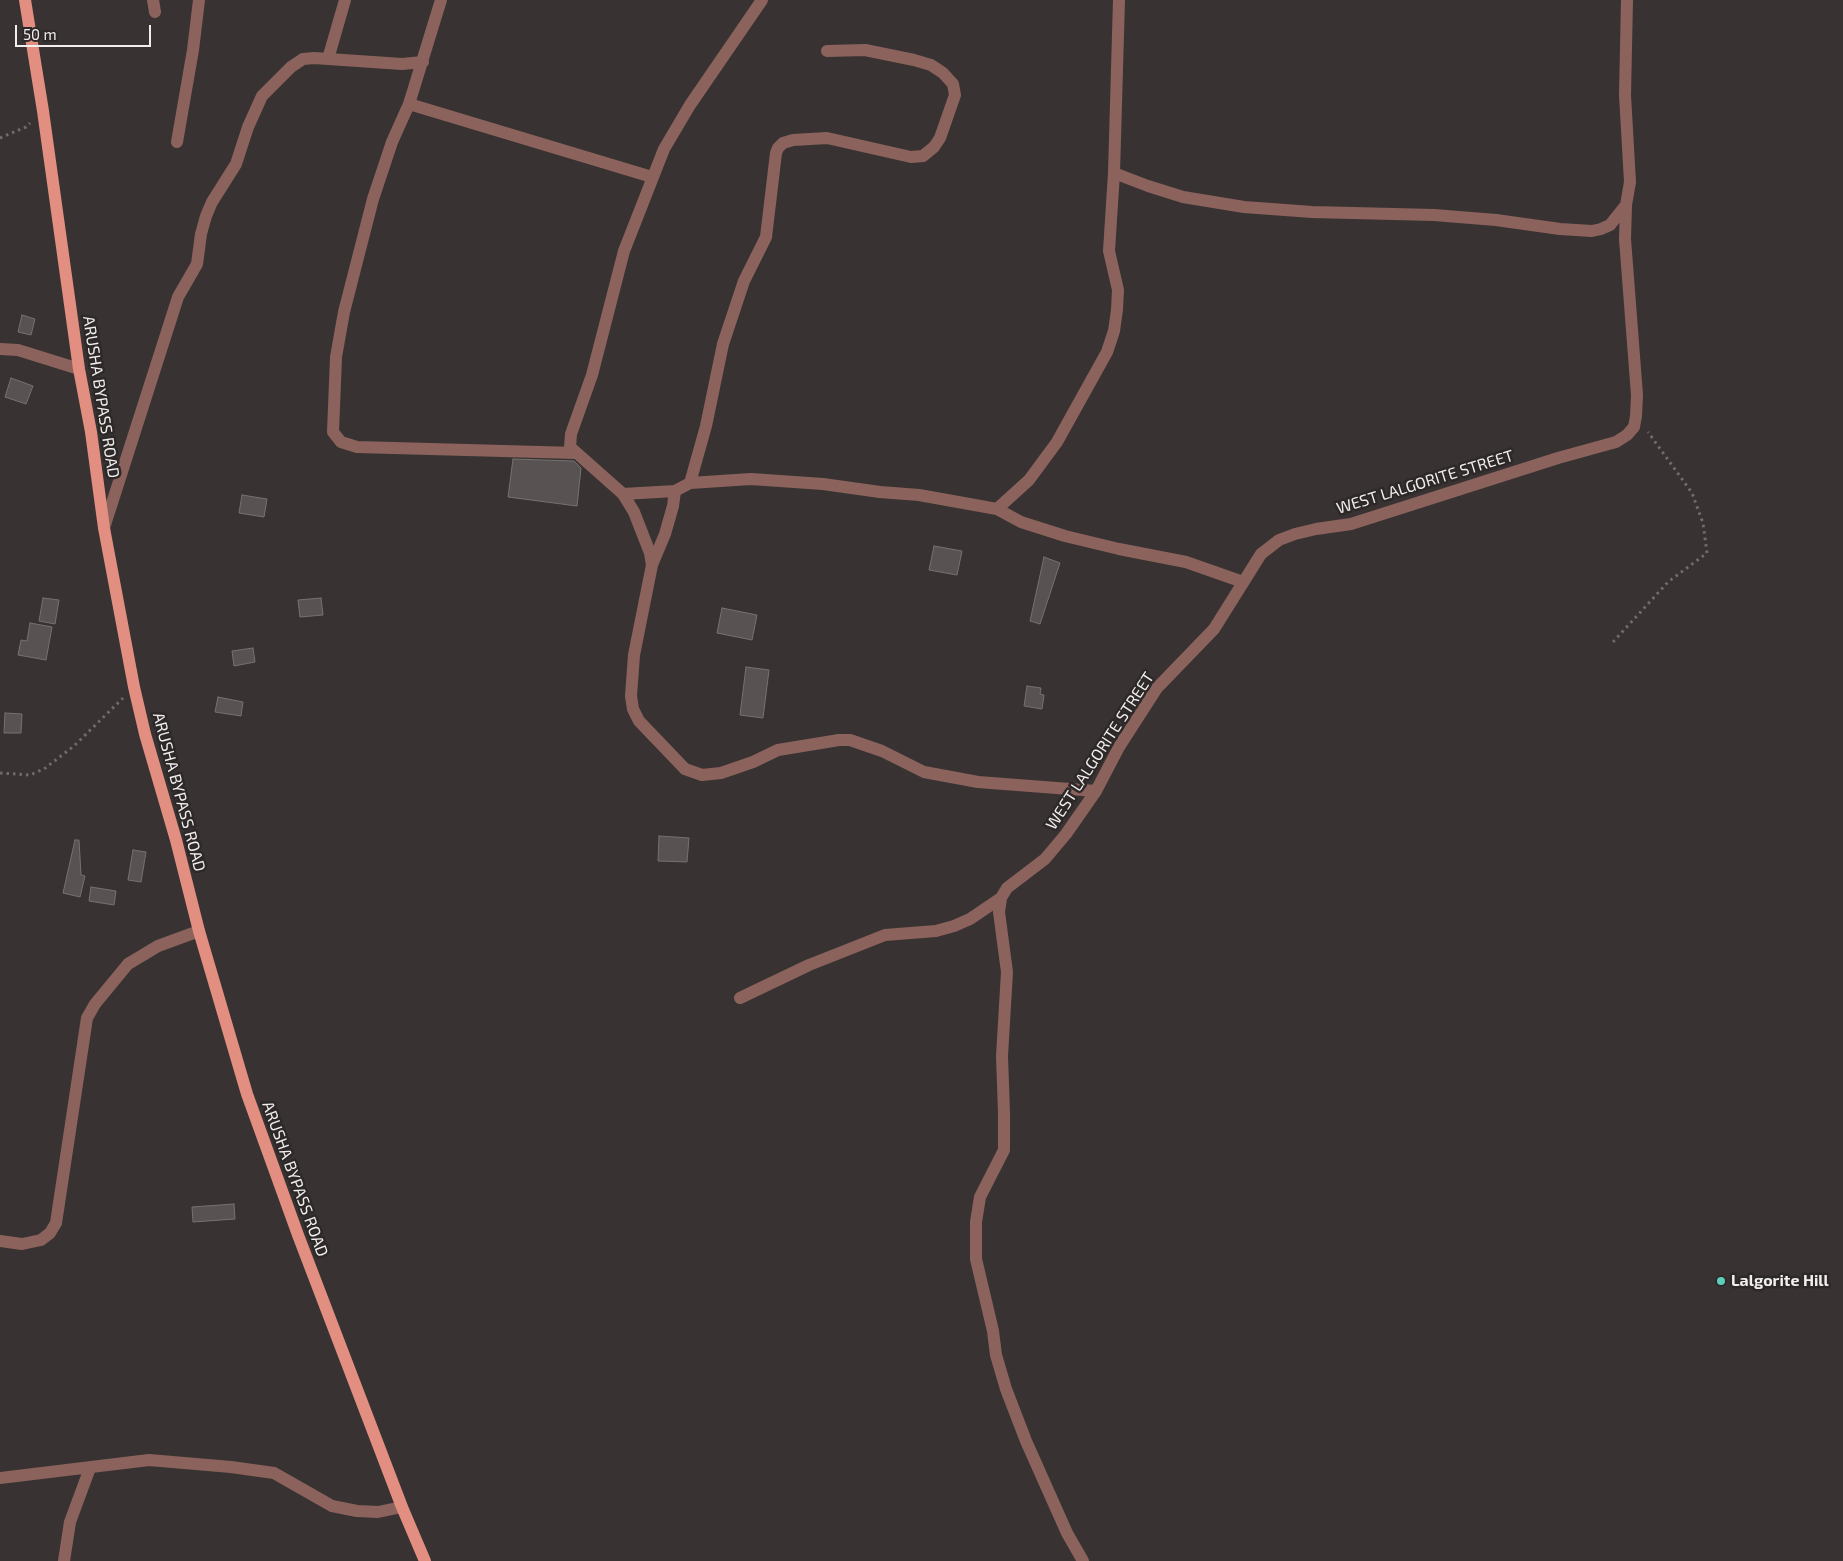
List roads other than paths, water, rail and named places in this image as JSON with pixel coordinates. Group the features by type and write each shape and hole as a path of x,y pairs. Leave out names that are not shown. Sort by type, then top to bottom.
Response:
{"main road":[{"name":"ARUSHA BYPASS ROAD","path":"25,0 104,528 134,687 145,734 176,840 199,931 247,1094 298,1236 402,1507 425,1561"}],"street":[{"path":"177,142 193,50 199,0"},
{"path":"328,59 345,0"},
{"path":"441,0 409,104 392,142 373,199 344,312 336,357 334,432 341,442 357,447 576,453"},
{"path":"652,565 648,547 634,512 623,494 576,453 570,446 571,434 592,376 624,251 652,176 664,149 690,105 762,0"},
{"path":"997,509 1029,480 1057,442 1108,352 1117,310 1118,290 1110,251 1119,0"},
{"path":"1114,172 1148,186 1183,197 1244,207 1312,212 1434,215 1496,220 1560,229 1592,231 1601,229 1610,225 1626,205 1630,182 1626,95 1627,0"},
{"path":"690,483 706,426 723,344 744,281 766,237 778,148 783,143 793,140 827,138 911,157 923,156 934,147 940,138 955,95 953,84 932,65 865,50 827,51"},
{"path":"104,528 178,296 196,264 206,216 212,202 236,164 255,110 268,89 291,67 303,60 314,58 402,64 423,62"},
{"path":"409,104 652,176"},
{"name":"WEST LALGORITE STREET","path":"740,998 809,965 885,935 936,930 954,926 970,919 1000,898 1007,888 1045,859 1066,834 1096,790 1119,748 1157,688 1214,629 1262,554 1279,540 1316,529 1351,524 1558,458 1616,442 1626,435 1634,427 1637,395 1626,263 1626,205"},
{"path":"0,349 18,350 79,369"},
{"path":"623,494 675,491 690,483 770,480 919,495 997,509 1021,522 1065,536 1186,562 1243,582"},
{"path":"675,491 666,534 652,565 634,655 632,682 633,709 639,721 685,769 702,774 722,773 753,762 778,750 839,740 850,740 882,751 905,764 932,774 978,782 1096,790"},
{"path":"1000,898 999,912 1007,972 1002,1056 1004,1150 980,1197 976,1222 976,1259 993,1331 996,1355 1006,1389 1026,1442 1083,1561"},
{"path":"0,1241 22,1244 41,1240 50,1233 56,1223 87,1018 95,1004 128,964 158,946 199,931"},
{"path":"0,1478 149,1460 231,1467 274,1474 332,1506 357,1511 378,1512 402,1507"},
{"path":"64,1561 70,1522 90,1468"}],"place":[{"name":"Lalgorite Hill","path":"1721,1281"}]}
